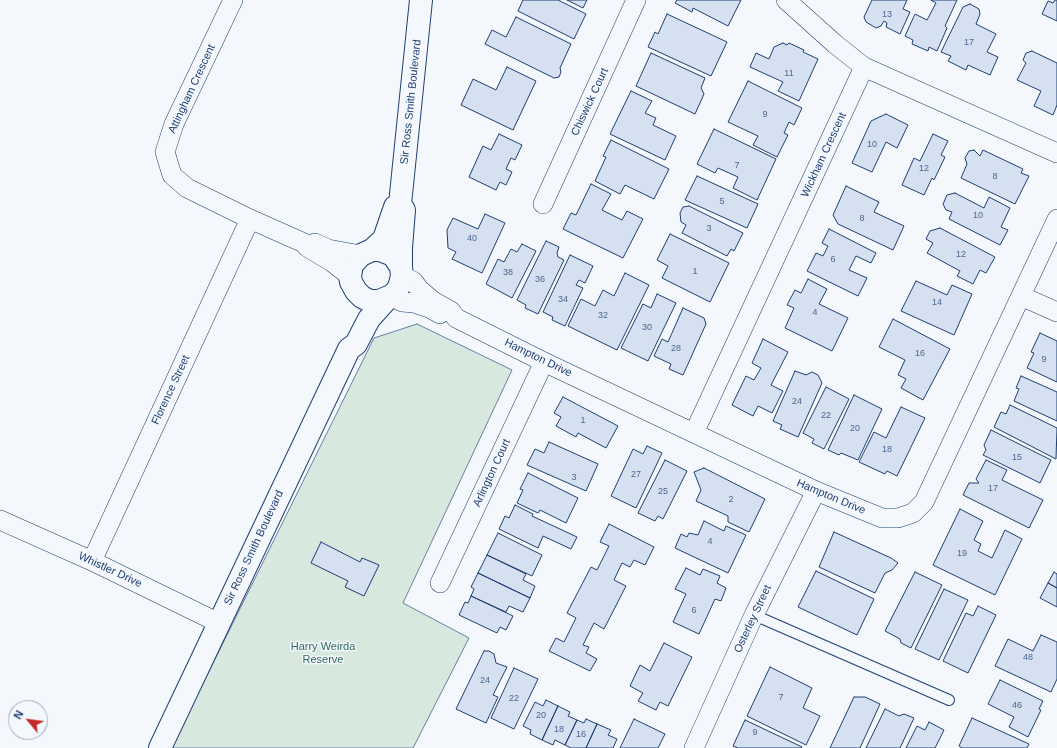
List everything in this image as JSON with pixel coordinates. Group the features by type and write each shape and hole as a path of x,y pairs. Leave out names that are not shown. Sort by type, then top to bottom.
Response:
{"street":[{"name":"Attingham Crescent","path":"233,0 174,124 165,152 172,175 186,188 304,243 308,248 324,256 353,284"},
{"name":"Sir Ross Smith Boulevard","path":"401,272 404,210 400,204 421,0"},
{"name":"Chiswick Court","path":"543,204 636,0"},
{"path":"786,0 835,44 864,67 1057,153"},
{"name":"Wickham Crescent","path":"694,433 864,67"},
{"name":"Sir Ross Smith Boulevard","path":"366,252 384,239 395,207 400,204"},
{"name":"Florence Street","path":"92,561 250,219"},
{"name":"Hampton Drive","path":"389,298 402,302 414,303 429,308 448,318 456,318 544,362 816,491 882,518 898,518 913,513 924,502 1057,219"},
{"name":"Attingham Crescent","path":"304,243 310,241 328,249 366,252"},
{"path":"380,250 393,255 401,272 400,284 397,291 389,298 379,301 370,301 362,297 353,284 352,265 366,252 380,250"},
{"name":"Hampton Drive","path":"401,272 413,281 433,301 451,311 456,318"},
{"name":"Sir Ross Smith Boulevard","path":"349,349 347,342 354,317 353,284"},
{"path":"1021,296 1057,312"},
{"name":"Sir Ross Smith Boulevard","path":"160,748 349,349 356,344 369,319 389,298"},
{"name":"Arlington Court","path":"440,584 544,362"},
{"name":"Osterley Street","path":"694,748 754,615 816,491"},
{"name":"Whistler Drive","path":"0,520 92,561 219,623"}],"lane":[{"path":"754,615 949,700"}],"green space":[{"name":"Harry Weirda Reserve","path":"417,324 512,370 403,603 469,638 413,748 171,748 374,338"}],"building":[{"path":"523,0 558,0 586,14 574,39 518,11"},
{"path":"567,0 587,0 583,8"},
{"path":"677,0 741,0 728,26 693,8 692,12 675,3"},
{"path":"872,0 907,0 903,9 910,12 900,34 886,27 887,23 884,21 881,26 876,28 866,22 864,17"},
{"path":"931,0 957,0 945,26 947,28 937,51 929,47 928,51 912,44 913,40 905,36 915,14 927,20 936,3"},
{"path":"1057,0 1057,21 1042,14 1048,1 1053,3"},
{"path":"970,4 979,9 980,14 976,24 996,34 987,52 998,57 990,75 968,65 966,70 948,61 951,56 941,52 963,7"},
{"path":"667,14 727,42 711,76 648,47 655,32 658,34"},
{"path":"516,17 571,44 560,68 561,72 559,77 554,78 485,44 492,30 506,37"},
{"path":"783,43 787,45 789,43 818,59 799,101 778,91 783,82 750,67 756,53 769,59 774,47"},
{"path":"1032,51 1057,63 1057,105 1053,115 1034,106 1041,91 1017,80 1026,63 1023,60 1026,53"},
{"path":"651,53 705,78 701,88 704,94 695,114 636,86"},
{"path":"507,67 536,81 513,130 461,105 473,79 496,90"},
{"path":"748,81 802,108 794,125 789,122 784,133 788,135 777,157 753,145 758,136 728,122"},
{"path":"631,91 652,101 645,113 656,118 653,125 676,136 665,160 610,134"},
{"path":"886,114 908,125 897,148 886,142 872,172 852,163 871,121"},
{"path":"714,129 776,159 757,200 733,188 738,177 718,168 715,173 697,164"},
{"path":"499,134 522,145 515,160 511,158 506,169 512,172 506,185 500,182 496,190 469,177 483,146 491,150"},
{"path":"933,134 948,141 941,155 945,157 934,180 932,178 924,195 902,185 914,158 920,161"},
{"path":"611,140 669,169 654,199 625,185 620,194 595,181 606,157 603,156"},
{"path":"974,150 980,156 983,150 1023,169 1021,173 1029,176 1015,204 961,178 967,164 965,158 969,151"},
{"path":"697,176 758,204 747,228 685,200"},
{"path":"591,184 611,194 602,210 622,220 627,211 643,219 623,258 563,229 571,213 576,215"},
{"path":"846,186 879,202 874,212 904,226 893,250 838,224 833,215"},
{"path":"955,193 984,208 989,197 1010,208 1001,227 1008,230 1000,245 949,219 952,212 946,210 943,204 947,195"},
{"path":"689,206 743,233 734,251 731,249 727,256 682,233 686,225 681,222 680,213 683,207"},
{"path":"485,214 505,223 482,273 452,259 456,252 448,248 447,230 453,218 478,229"},
{"path":"940,228 995,257 986,273 980,270 973,284 957,276 960,271 927,253 933,243 926,239 930,231"},
{"path":"829,229 876,253 871,263 856,256 849,270 867,278 858,296 807,271 816,253 823,256 828,246 822,243"},
{"path":"670,234 729,263 710,302 662,278 668,266 657,260"},
{"path":"546,241 559,247 557,253 558,257 564,260 538,314 525,308 526,305 517,300"},
{"path":"522,244 536,251 512,298 486,284 498,259 504,262 511,249 517,252"},
{"path":"570,255 593,266 585,283 579,280 576,285 583,288 565,326 552,320 553,317 543,312"},
{"path":"625,273 649,285 617,350 568,326 581,299 595,306 603,290 614,296"},
{"path":"808,279 827,289 819,304 848,318 832,351 785,328 794,308 787,305 795,290 801,293"},
{"path":"916,281 947,295 952,285 972,294 954,335 901,311"},
{"path":"657,294 676,303 648,361 621,348 643,304 651,308"},
{"path":"683,308 704,318 706,324 683,375 669,369 671,364 654,356 662,339 668,342"},
{"path":"893,319 950,349 923,400 901,388 906,379 898,375 905,360 879,347"},
{"path":"1040,333 1057,341 1057,382 1027,368 1034,353 1031,352"},
{"path":"763,339 788,352 771,385 783,391 772,413 758,406 753,416 732,405 746,376 754,380 761,368 752,363"},
{"path":"795,371 806,375 812,372 818,375 822,383 798,437 780,429 782,425 773,421"},
{"path":"1021,376 1057,392 1057,421 1014,401 1019,389 1016,388"},
{"path":"826,387 849,399 824,449 812,443 814,439 803,433"},
{"path":"854,395 882,409 858,460 841,453 839,455 828,450"},
{"path":"563,397 618,426 606,448 578,433 576,437 556,426 561,417 554,413"},
{"path":"1010,405 1057,428 1056,459 994,427 1001,412 1006,414"},
{"path":"901,407 925,418 897,476 887,471 885,474 859,462 874,432 886,438"},
{"path":"991,430 1051,460 1040,483 983,455 986,450 984,445"},
{"path":"549,442 598,464 586,491 527,465 535,449 544,453"},
{"path":"647,446 662,453 636,508 611,496 633,449 643,454"},
{"path":"665,460 687,471 663,519 658,516 655,521 638,513"},
{"path":"986,460 1007,470 1002,480 1043,500 1029,528 963,495 969,483 979,483 976,479"},
{"path":"704,468 765,499 749,532 728,522 728,516 696,501 701,490 694,472"},
{"path":"528,473 578,498 566,523 540,510 538,513 517,503 523,490 520,489"},
{"path":"515,505 533,514 532,516 577,537 571,549 543,536 538,548 499,529 505,516 509,518"},
{"path":"960,509 983,521 974,540 981,544 978,551 992,558 1005,530 1022,539 995,595 933,565"},
{"path":"704,521 724,531 726,526 746,535 728,573 675,548 681,534 687,537 689,533 698,535"},
{"path":"609,524 654,547 645,565 634,560 630,567 622,563 614,580 626,586 604,629 594,623 583,645 589,647 586,653 597,659 590,671 549,651 556,638 564,642 576,618 567,613 591,567 597,570 609,546 600,542"},
{"path":"834,532 891,558 898,563 892,570 885,573 875,593 819,567"},
{"path":"498,533 542,555 532,576 487,555"},
{"path":"321,542 360,562 362,558 379,565 364,596 345,587 348,581 311,563"},
{"path":"487,555 526,574 523,580 535,586 530,598 478,573"},
{"path":"686,568 700,575 703,569 720,576 717,583 726,588 721,601 715,599 699,634 673,622 686,594 675,589"},
{"path":"816,571 874,599 857,635 798,607"},
{"path":"915,572 942,585 911,648 901,643 900,639 885,631"},
{"path":"1054,572 1057,574 1057,588 1048,583"},
{"path":"478,573 530,598 523,612 509,606 506,612 471,596 474,589 471,587"},
{"path":"1048,583 1057,588 1057,607 1040,598"},
{"path":"944,589 968,600 939,660 915,649"},
{"path":"471,596 513,616 506,630 500,627 497,633 459,615 465,602 468,603"},
{"path":"978,606 996,615 968,673 943,661 966,613 973,616"},
{"path":"1041,635 1057,642 1057,679 1051,692 995,666 1008,639 1033,651"},
{"path":"664,643 692,657 668,706 660,702 656,710 638,701 643,693 630,686 640,665 650,671"},
{"path":"484,651 489,651 494,654 496,663 507,667 493,695 498,697 486,723 456,709"},
{"path":"770,667 812,688 803,708 820,716 806,745 747,716"},
{"path":"514,668 538,679 514,729 491,718"},
{"path":"1000,680 1043,701 1039,709 1041,710 1028,737 1009,727 1014,717 988,704"},
{"path":"854,697 865,697 880,704 860,748 830,748"},
{"path":"546,700 558,706 542,740 530,734 531,730 523,726 535,702 543,706"},
{"path":"558,706 570,712 568,716 577,720 565,745 555,740 553,745 542,740"},
{"path":"885,709 899,716 904,714 914,718 900,748 866,748"},
{"path":"972,718 1029,744 1027,748 962,748 959,746"},
{"path":"586,719 597,724 586,748 571,748 565,745 577,720 584,723"},
{"path":"634,719 665,734 658,748 620,748"},
{"path":"745,720 802,747 738,748 733,746"},
{"path":"929,722 944,730 935,748 906,748 917,726 925,730"},
{"path":"597,724 611,730 608,735 617,739 613,748 586,748"}]}
